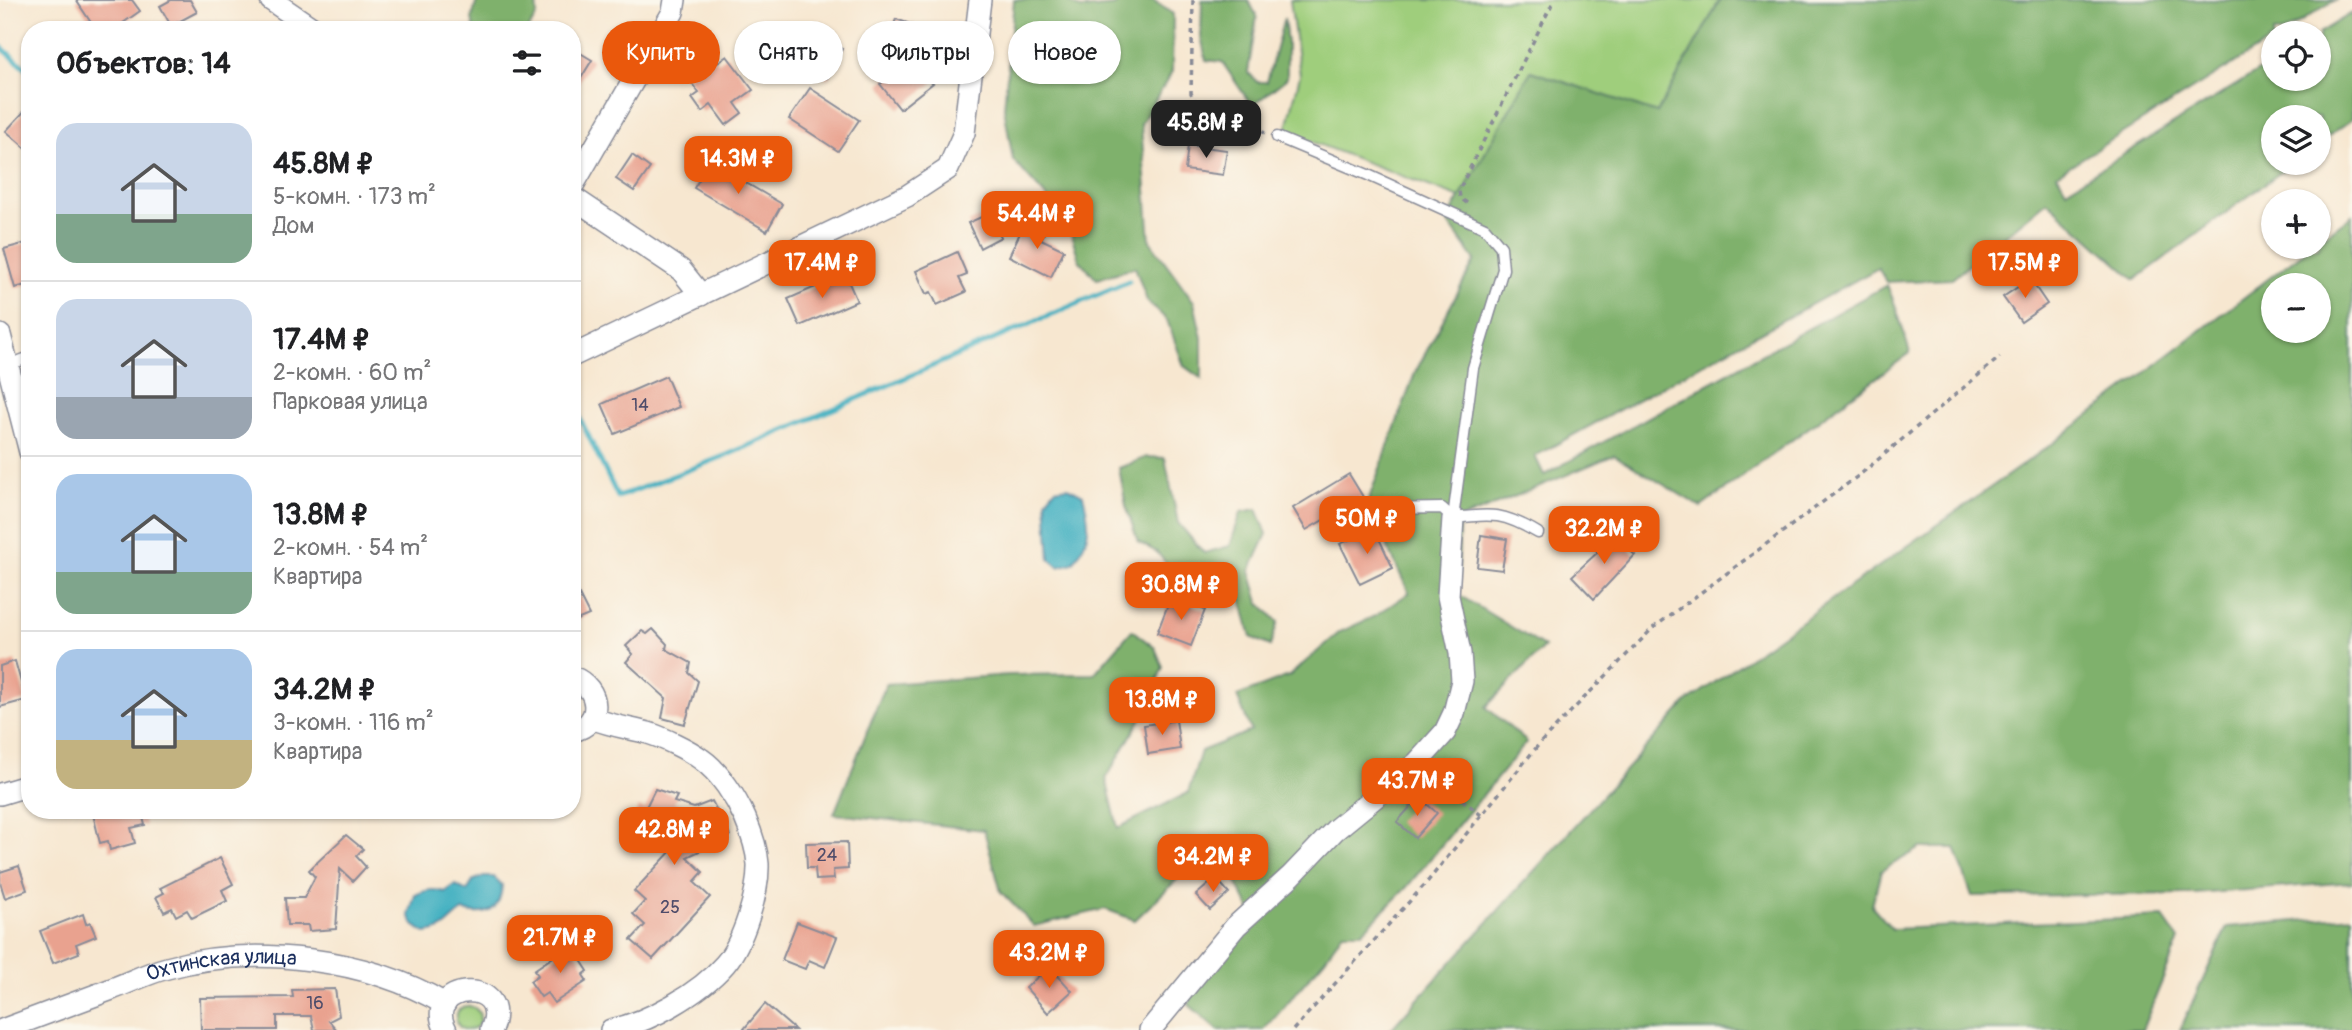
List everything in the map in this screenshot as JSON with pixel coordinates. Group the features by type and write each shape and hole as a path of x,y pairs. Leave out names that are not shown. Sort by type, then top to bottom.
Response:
{"street":[{"path":"271,0 300,8"},
{"path":"581,171 673,12 675,0"},
{"path":"581,352 907,196 947,169 964,133 981,0"},
{"path":"581,203 681,270 701,295"},
{"path":"0,335 21,415"},
{"path":"1150,1030 1236,926 1291,876 1335,830 1417,763 1445,732 1454,713 1462,681 1460,653 1448,596 1453,518"},
{"path":"581,682 593,692 595,701 592,718 581,727"},
{"path":"592,718 612,727 651,734 702,759 721,779 739,806 751,834 758,864 749,912 742,933 726,963 701,986 670,1006 647,1018 611,1030"},
{"path":"0,794 21,788"},
{"name":"Охтинская улица","path":"2,1030 167,968 267,956 327,962 374,975 431,996 445,1004"},
{"path":"446,1030 443,1027 442,1013 447,1000 458,991 472,990 485,995 493,1006 497,1028"}],"lane":[{"path":"1277,137 1485,228 1501,247 1503,269 1473,368 1453,518"},
{"path":"9,365 21,360"},
{"path":"1389,509 1442,508 1453,518"},
{"path":"1453,518 1481,514 1511,517 1538,533"}],"path":[{"path":"1193,0 1191,93 1201,114 1244,124 1277,137"},
{"path":"1459,190 1554,0"},
{"path":"1293,1030 1428,881 1539,743 1653,628 1862,473 2000,358"},
{"path":"1417,763 1481,815"}],"green space":[{"path":"477,0 536,0 537,15 533,21 472,21"},
{"path":"1014,0 1066,0 1081,9 1114,6 1121,0 1153,0 1173,14 1172,72 1141,124 1150,241 1194,302 1202,338 1202,379 1184,366 1167,320 1147,301 1135,267 1097,279 1079,260 1067,220 1013,160 1004,108 1008,65 1008,84 1121,84 1121,21 1012,21"},
{"path":"1202,0 1248,0 1257,16 1248,72 1257,82 1267,82 1284,18 1287,78 1252,106 1222,62 1206,60 1201,36"},
{"path":"1290,0 1720,0 1657,113 1460,198 1286,132 1300,75"},
{"path":"1720,0 2335,0 2301,21 2261,21 2261,46 2057,174 2066,190 2261,69 2261,91 2331,91 2331,26 2352,13 2352,119 2331,134 2331,105 2261,105 2261,175 2277,175 2135,280 2047,201 1952,279 1886,282 1878,268 1535,456 1544,475 1887,285 1910,353 1701,507 1614,455 1459,520 1459,595 1544,647 1486,707 1527,742 1406,888 1362,932 1343,932 1325,959 1264,1030 1218,1030 1189,1005 1193,990 1257,923 1216,842 1135,920 1105,909 1034,926 1001,892 984,830 834,814 886,684 1009,675 1094,674 1132,630 1155,648 1163,667 1140,720 1106,779 1118,828 1188,793 1201,751 1251,731 1237,696 1289,676 1340,632 1375,616 1409,593 1377,524 1361,520 1415,373 1475,260 1447,221 1531,71 1657,113"},
{"path":"2352,215 2352,882 2194,894 1972,896 1955,848 1921,848 1881,871 1872,906 1892,929 2163,917 2179,940 2142,1030 1390,1030 1687,702 2052,444 2261,284 2261,343 2331,343 2331,273 2276,273 2294,259 2331,259 2331,231"},
{"path":"1147,457 1165,458 1178,523 1204,553 1230,546 1241,512 1257,509 1267,534 1250,571 1259,602 1278,622 1270,646 1251,637 1241,598 1210,600 1178,578 1157,552 1138,542 1126,506 1119,468"},
{"path":"2352,916 2352,1030 2180,1030 2227,927"},
{"path":"468,1006 477,1009 480,1018 477,1027 468,1030 459,1027 456,1018 459,1009"}],"water":[{"path":"1068,487 1083,495 1088,531 1073,563 1059,567 1050,559 1046,500 1055,489"},
{"path":"494,877 502,885 498,901 491,910 485,913 463,911 443,928 433,932 425,933 414,925 409,915 415,895 430,890 445,892 455,885 467,891 474,880"}],"building":[{"path":"76,0 132,0 140,11 126,21 90,21"},
{"path":"171,0 190,0 197,12 180,21 168,21 160,6"},
{"path":"581,53 592,60 581,78"},
{"path":"727,56 734,65 734,84 748,84 753,90 735,103 742,113 726,125 711,105 702,112 692,98 699,93 692,84 720,84 720,61"},
{"path":"880,84 932,84 900,109"},
{"path":"810,88 859,120 838,151 789,119"},
{"path":"21,115 21,144 6,131"},
{"path":"1188,145 1227,150 1223,175 1185,170"},
{"path":"632,155 650,168 634,191 616,179"},
{"path":"710,162 782,204 767,231 694,188"},
{"path":"990,213 1001,237 980,248 968,223"},
{"path":"1031,224 1045,231 1041,239 1064,250 1051,277 1009,256 1021,231 1027,233"},
{"path":"21,244 21,286 15,288 4,249"},
{"path":"957,252 967,275 959,278 966,292 937,305 931,292 926,294 916,271"},
{"path":"845,274 857,301 800,326 788,299"},
{"path":"2030,279 2047,304 2021,322 2003,297"},
{"path":"666,376 679,407 615,434 602,404"},
{"path":"1349,474 1363,497 1306,530 1293,508"},
{"path":"1374,528 1393,568 1360,584 1340,544"},
{"path":"1611,533 1635,555 1594,599 1572,576 1598,552 1595,549"},
{"path":"1481,535 1507,539 1502,570 1477,567"},
{"path":"1171,597 1205,610 1191,646 1157,633"},
{"path":"581,599 589,615 581,618"},
{"path":"653,629 667,644 666,649 691,663 689,673 698,681 685,724 662,718 666,698 626,662 633,654 626,646 642,631 647,634"},
{"path":"15,661 21,682 21,701 0,707 0,666"},
{"path":"1176,720 1180,749 1148,754 1144,725"},
{"path":"655,789 677,796 674,802 694,808 712,801 730,836 687,857 703,872 694,882 710,897 653,959 631,940 645,925 633,914 645,901 634,891 674,848 659,843 661,835 632,824 638,807 645,809"},
{"path":"1419,797 1437,813 1415,838 1397,822"},
{"path":"94,819 143,819 145,825 131,828 135,843 110,850 108,841 100,843"},
{"path":"346,835 363,849 356,856 366,867 353,881 340,869 336,929 309,931 308,925 287,925 285,898 304,898 315,877 309,870"},
{"path":"847,842 848,869 833,870 834,879 816,880 815,868 807,868 806,843"},
{"path":"220,858 233,884 222,890 227,901 192,918 187,910 176,916 172,908 164,912 156,897 164,893 160,888"},
{"path":"19,866 27,890 5,898 0,872"},
{"path":"1216,878 1229,893 1210,910 1196,895"},
{"path":"83,914 86,924 90,922 96,936 76,944 79,953 53,963 40,931"},
{"path":"797,922 837,937 825,967 809,960 805,969 782,960"},
{"path":"571,945 588,971 583,975 587,981 554,1003 547,993 541,997 530,981 538,975 534,970"},
{"path":"1049,966 1072,991 1048,1013 1026,988"},
{"path":"335,989 339,1016 329,1021 337,1030 314,1030 311,1016 277,1016 277,1030 201,1030 200,998 293,997 292,990"},
{"path":"765,1004 795,1030 743,1030"}],"waterway":[{"path":"0,46 21,64"},
{"path":"581,421 618,497 727,455 1129,281"}]}
